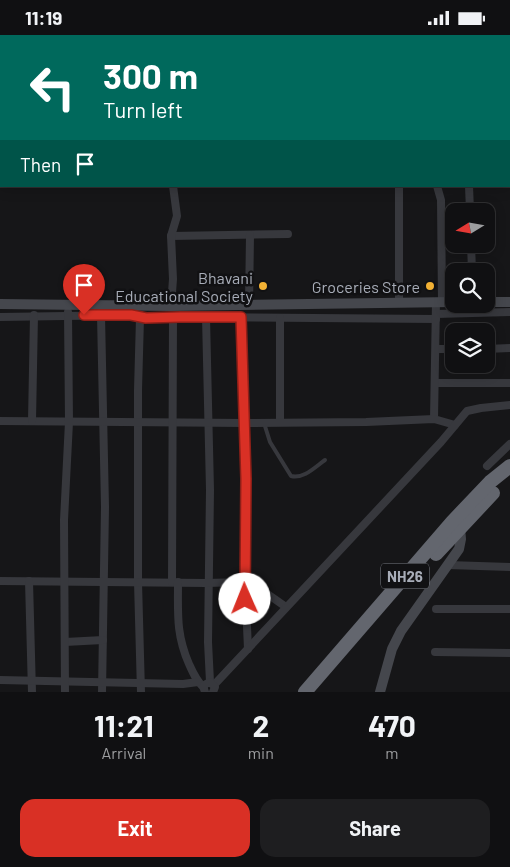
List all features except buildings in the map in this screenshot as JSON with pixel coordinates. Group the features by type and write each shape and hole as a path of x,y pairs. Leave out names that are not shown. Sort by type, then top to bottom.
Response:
{"highway":[{"name":"NH26","path":"305,692 452,522 490,482 510,466"},
{"name":"NH26","path":"315,692 424,567 499,486 510,477"}],"main road":[{"path":"0,304 68,305 172,312 249,305 445,302"},
{"path":"495,302 510,302"},
{"path":"380,692 392,649 401,631 459,549 461,539 460,528"}],"street":[{"path":"173,187 177,216 171,236 173,279 175,582 180,641 207,687"},
{"path":"398,303 399,187"},
{"path":"434,419 441,200 437,187"},
{"path":"468,187 469,203"},
{"path":"171,236 288,234"},
{"path":"249,305 250,235"},
{"path":"65,692 64,519 69,421 68,305"},
{"path":"0,317 131,315 140,317 172,312 206,317 436,317 510,312"},
{"path":"32,421 34,315"},
{"path":"101,315 105,582 102,692"},
{"path":"140,317 138,582 141,692"},
{"path":"206,317 210,490 207,687"},
{"path":"241,317 245,423 245,581 248,649"},
{"path":"280,318 280,422"},
{"path":"436,349 445,349"},
{"path":"495,349 510,349"},
{"path":"435,383 510,383"},
{"path":"207,687 248,649 441,442 467,411 510,405"},
{"path":"0,421 264,423 434,419 455,425"},
{"path":"487,466 510,444"},
{"path":"448,565 510,567"},
{"path":"0,581 210,583 245,581 256,586 286,607"},
{"path":"29,581 32,692"},
{"path":"436,609 510,609"},
{"path":"65,642 103,640"},
{"path":"435,652 510,653"},
{"path":"0,680 183,683 207,687"}],"lane":[{"path":"264,423 270,441 291,475 296,477 305,474 325,460"}],"place":[{"name":"Bhavani Educational Society","path":"263,286"},
{"name":"Groceries Store","path":"430,286"}],"route":[{"path":"84,315 131,315 146,318 241,317 246,479 245,599"}]}
